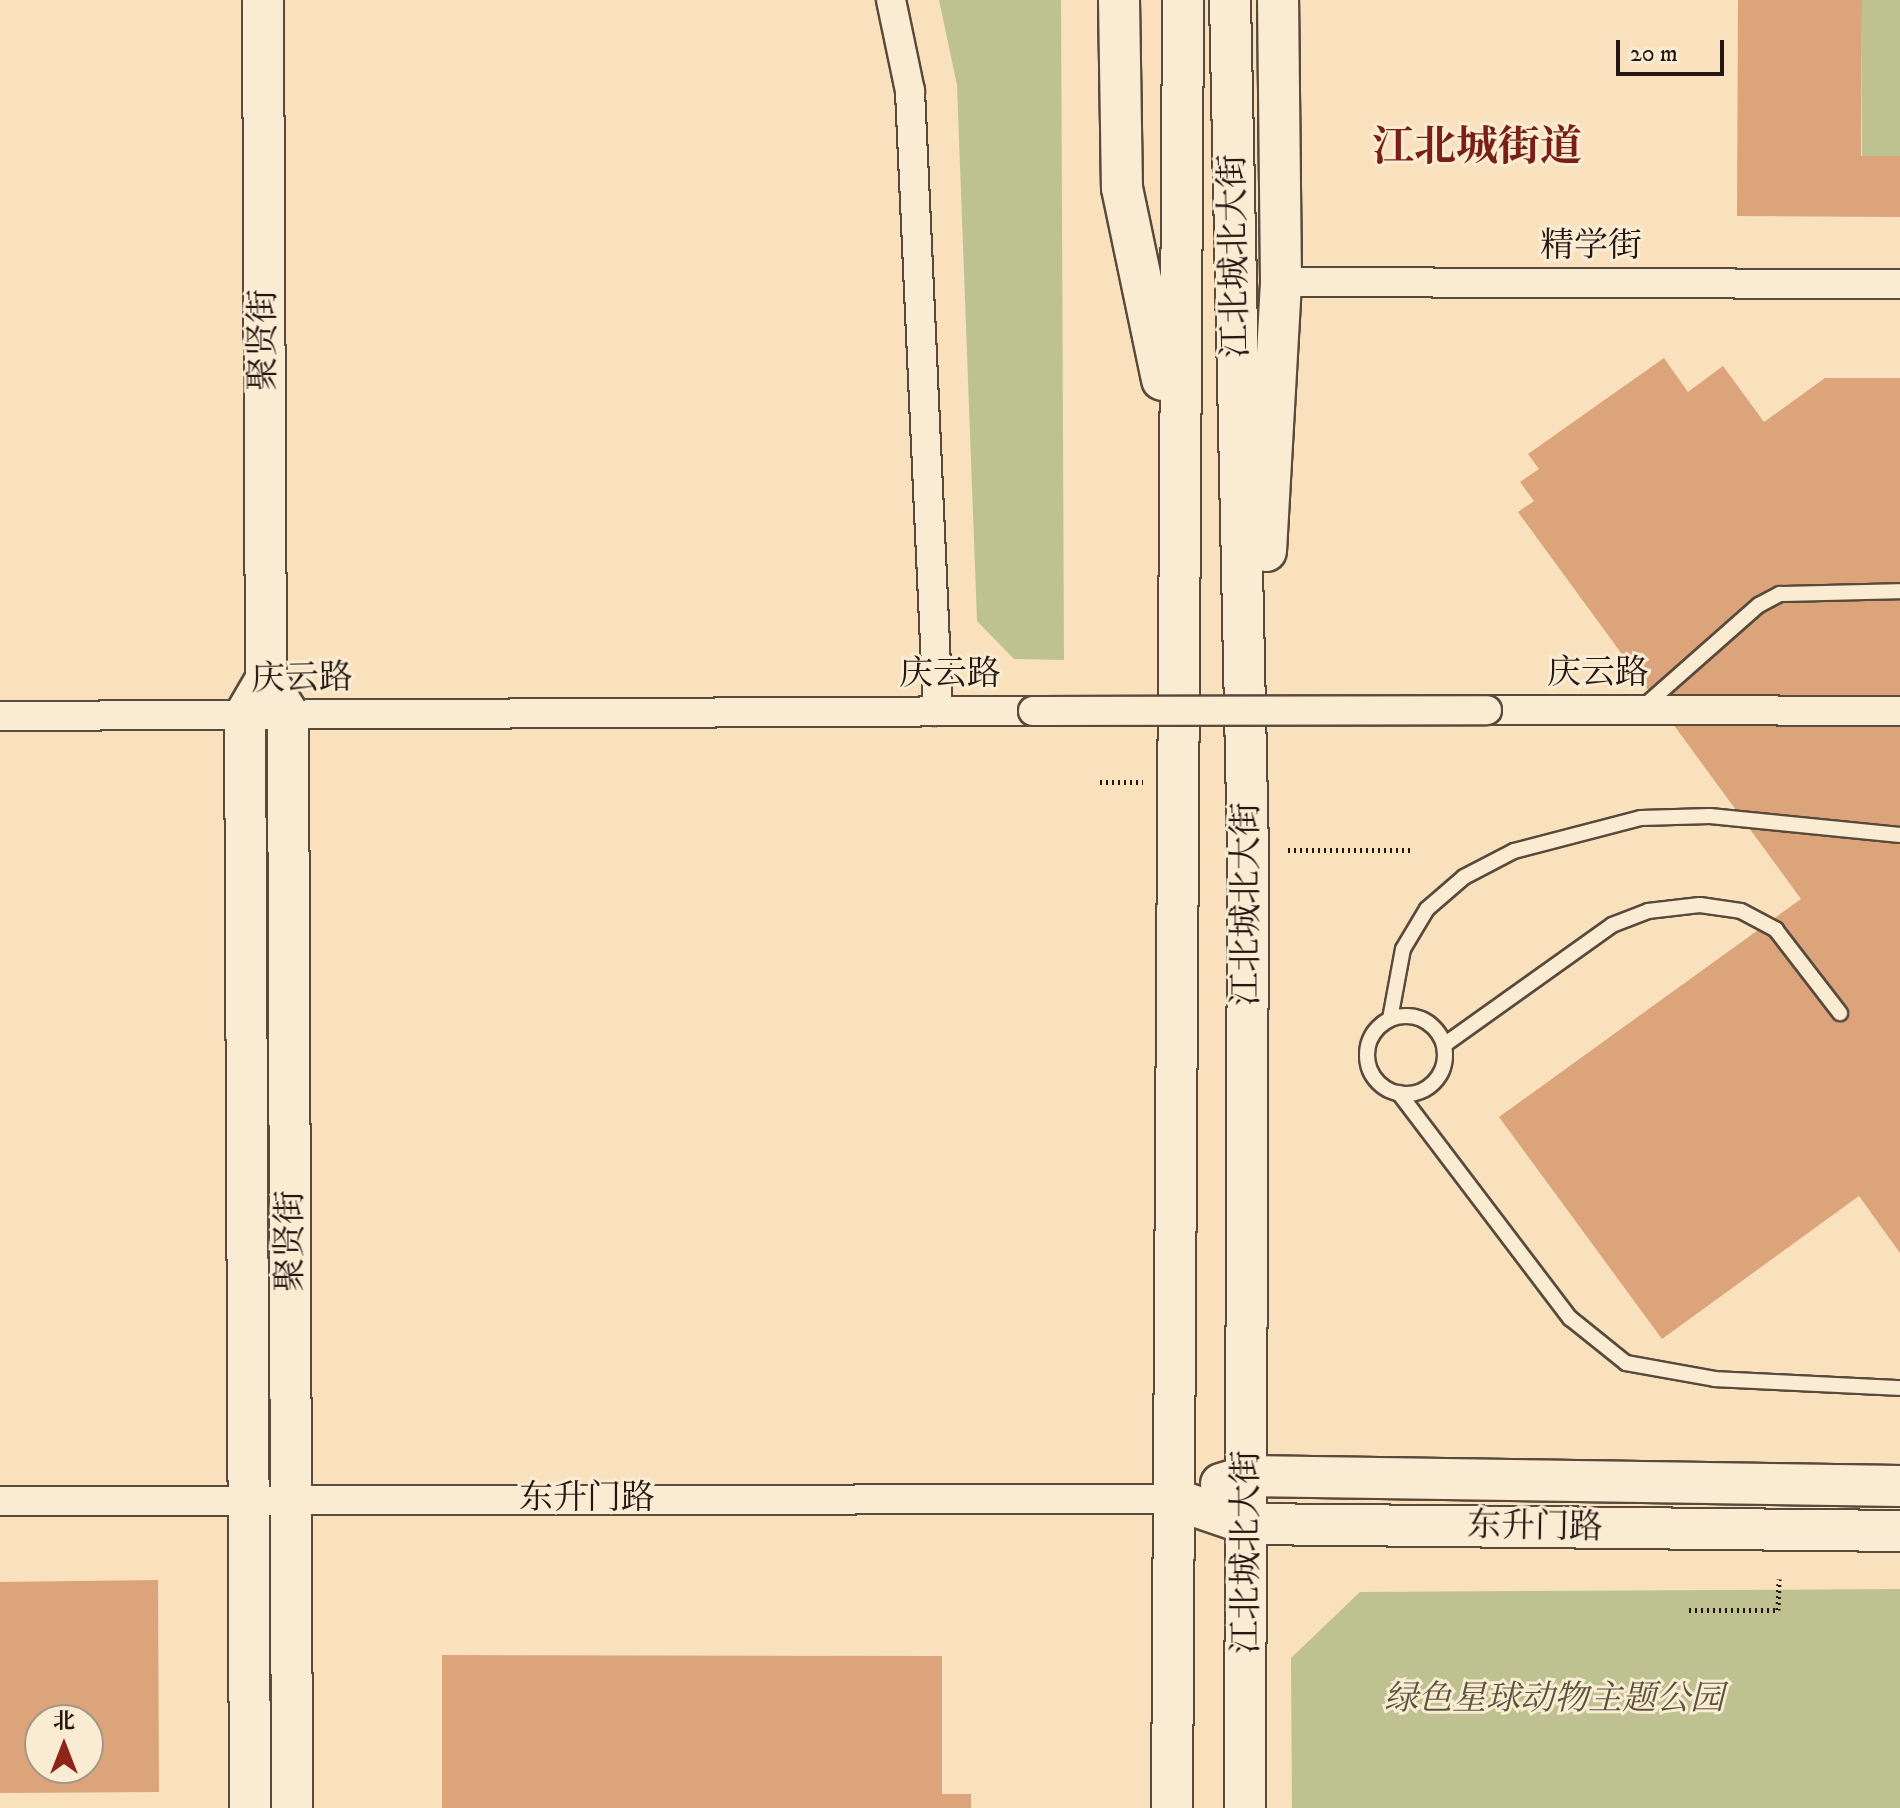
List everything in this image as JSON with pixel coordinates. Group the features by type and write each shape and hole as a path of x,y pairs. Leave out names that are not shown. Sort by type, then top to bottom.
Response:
{"main road":[{"name":"聚贤街","path":"263,0 266,679"},
{"path":"1119,0 1122,188 1178,457"},
{"name":"江北城北大街","path":"1172,1808 1183,0"},
{"name":"江北城北大街","path":"1230,0 1248,854 1245,1808"},
{"path":"1248,854 1281,282 1278,0"},
{"path":"245,715 266,679 288,714"},
{"name":"聚贤街","path":"288,714 292,1808"},
{"name":"聚贤街","path":"245,715 251,1499 250,1808"},
{"name":"东升门路","path":"1174,1499 1247,1476 1900,1486"},
{"name":"东升门路","path":"1174,1499 1247,1524 1900,1531"}],"street":[{"path":"891,0 910,91 938,711"},
{"name":"精学街","path":"1281,282 1900,284"},
{"name":"庆云路","path":"0,716 938,711 1900,711"},
{"name":"东升门路","path":"0,1501 1174,1499"}],"lane":[{"path":"1640,710 1759,605 1780,594 1900,591"},
{"path":"1900,835 1710,816 1641,818 1514,851 1464,877 1427,909 1403,949 1390,1019 1373,1036 1367,1059 1378,1082 1399,1093 1570,1318 1626,1363 1715,1379 1900,1388"},
{"path":"1399,1093 1434,1082 1444,1045 1612,925 1648,911 1700,905 1741,911 1776,930 1840,1013"},
{"path":"1390,1019 1417,1017 1444,1045"}],"path":[{"path":"1288,850 1414,850"},
{"path":"1689,1610 1778,1610 1779,1579"}],"green space":[{"path":"939,0 1061,0 1064,660 1014,659 977,621 957,85"},
{"path":"1862,0 1900,0 1900,156 1862,156"},
{"name":"绿色星球动物主题公园","path":"1900,1589 1900,1808 1292,1808 1291,1658 1360,1592"}],"building":[{"path":"1738,0 1862,0 1861,156 1900,156 1900,217 1737,216"},
{"path":"1664,358 1688,392 1723,366 1764,422 1825,378 1900,378 1900,1253 1859,1196 1662,1339 1499,1117 1801,899 1518,512 1534,501 1520,482 1539,469 1528,454"},
{"path":"158,1580 159,1792 0,1793 0,1582"},
{"path":"442,1655 942,1656 942,1794 971,1794 971,1808 442,1808"}],"district":[{"name":"江北城街道","path":"1477,148"}]}
